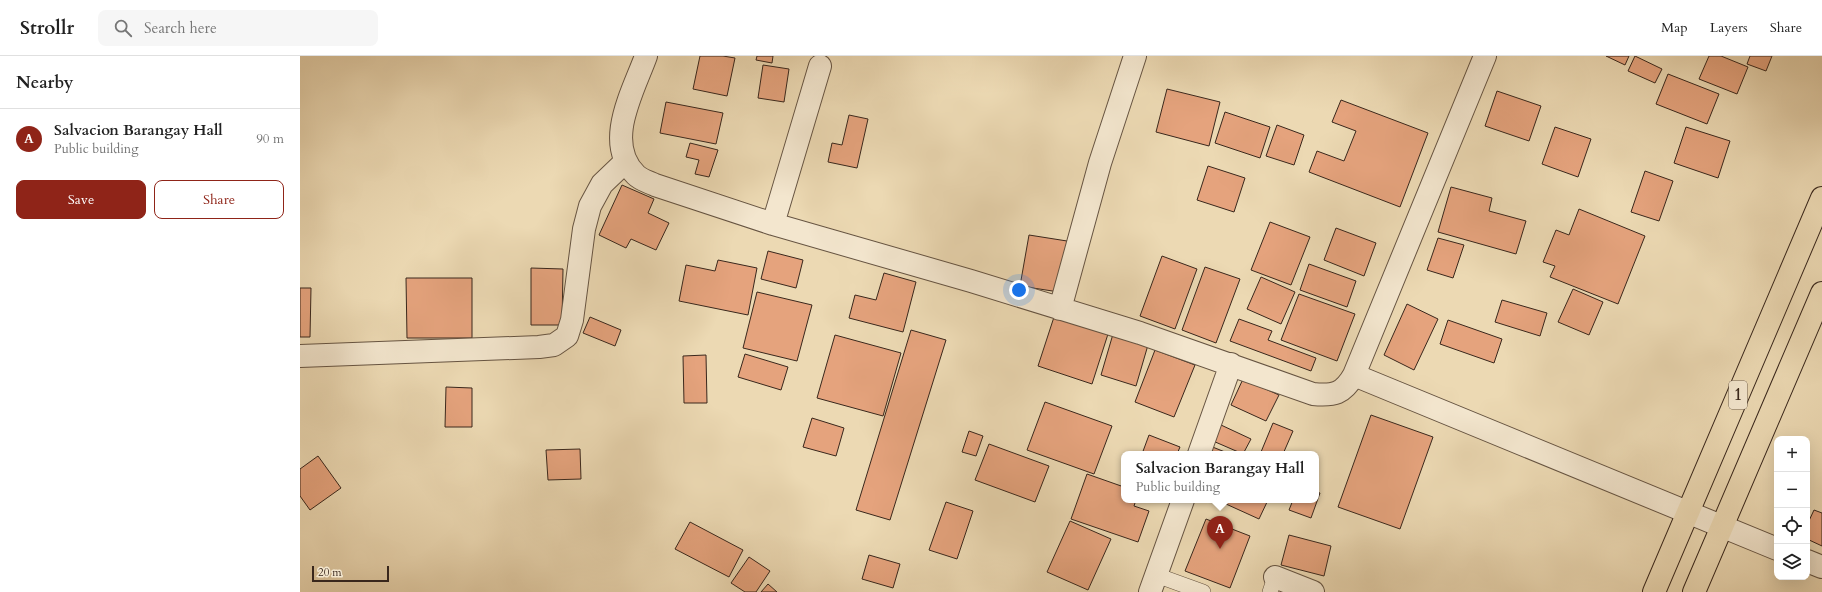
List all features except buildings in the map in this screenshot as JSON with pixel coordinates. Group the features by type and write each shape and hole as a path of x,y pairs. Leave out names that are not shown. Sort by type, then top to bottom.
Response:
{"highway":[{"name":"1","path":"1654,592 1822,198"},
{"name":"1","path":"1694,592 1822,293"}],"street":[{"path":"646,56 625,113 620,133 625,162 637,176 656,185 773,224 1140,333 1313,394 1325,395 1338,393 1348,386 1354,375 1485,56"},
{"path":"1060,309 1100,162 1135,56"},
{"path":"773,224 820,66"},
{"path":"300,356 539,348 554,344 567,336 572,320 584,228 590,206 602,184 625,162"},
{"path":"1200,451 1231,364"},
{"path":"1354,375 1774,548"},
{"path":"1153,584 1181,503"},
{"path":"1810,562 1822,567"},
{"path":"1273,584 1313,592"}],"lane":[{"path":"1153,584 1203,592"}],"place":[{"name":"Salvacion Barangay Hall","path":"1220,549"}]}
